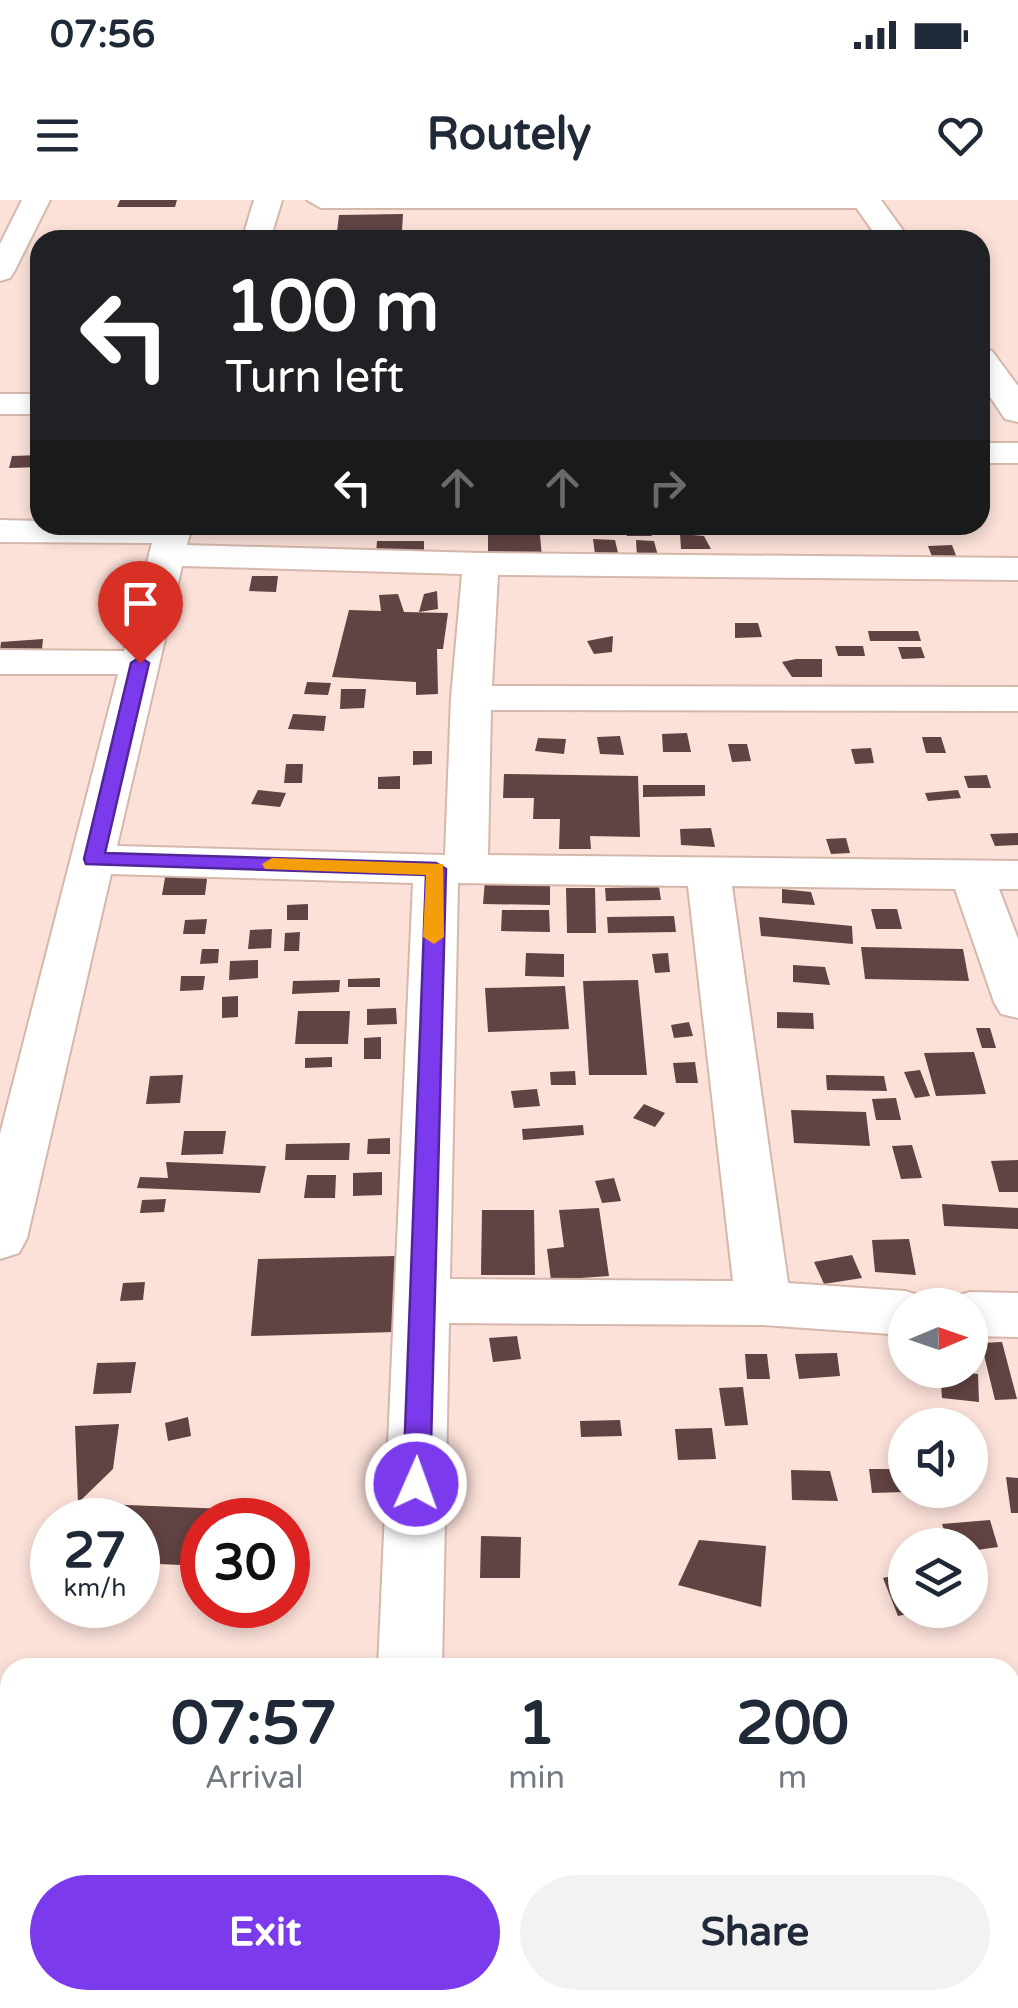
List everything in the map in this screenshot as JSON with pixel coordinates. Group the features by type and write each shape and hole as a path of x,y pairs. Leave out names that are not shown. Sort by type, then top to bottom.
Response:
{"main road":[{"path":"866,200 888,230"},
{"path":"990,370 1012,395"}],"street":[{"path":"0,272 36,200"},
{"path":"259,230 268,200"},
{"path":"321,200 866,200"},
{"path":"0,404 30,404"},
{"path":"990,453 1018,453"},
{"path":"0,531 30,532"},
{"path":"98,535 481,564 1018,569"},
{"path":"1,1231 171,538"},
{"path":"410,1658 422,1301 451,869 471,698 481,564"},
{"path":"0,662 140,663"},
{"path":"471,698 1018,699"},
{"path":"94,859 451,869 1018,875"},
{"path":"708,872 763,1303"},
{"path":"972,876 1018,1002"},
{"path":"422,1301 763,1303 888,1311"},
{"path":"988,1314 1018,1315"}],"building":[{"path":"120,200 177,200 175,207 117,207"},
{"path":"403,214 402,230 337,230 339,215"},
{"path":"30,455 30,467 9,468 12,456"},
{"path":"488,535 540,535 542,557 488,556"},
{"path":"680,535 704,536 711,549 681,549"},
{"path":"593,539 615,540 618,553 595,554"},
{"path":"636,540 654,541 658,556 637,557"},
{"path":"377,541 424,541 424,554 376,554"},
{"path":"952,545 958,561 934,562 928,546"},
{"path":"252,576 278,576 276,592 249,591"},
{"path":"437,591 438,609 419,612 424,594"},
{"path":"398,594 404,612 448,613 443,649 437,649 438,694 416,695 416,682 332,677 349,610 381,611 379,595"},
{"path":"735,623 758,623 762,637 735,638"},
{"path":"868,631 918,631 921,641 870,641"},
{"path":"613,636 612,652 594,654 587,641"},
{"path":"43,639 42,649 0,651 1,642"},
{"path":"835,646 863,646 865,656 838,656"},
{"path":"898,647 921,647 925,658 902,659"},
{"path":"822,659 822,677 792,677 782,662"},
{"path":"307,682 331,683 328,695 304,694"},
{"path":"341,689 366,689 364,708 340,709"},
{"path":"293,714 326,716 324,731 288,729"},
{"path":"687,733 691,752 663,752 662,734"},
{"path":"620,736 624,755 600,754 597,737"},
{"path":"922,737 941,737 946,753 926,753"},
{"path":"538,738 566,739 564,754 535,751"},
{"path":"728,744 747,744 751,761 732,762"},
{"path":"871,748 874,763 855,764 851,749"},
{"path":"413,751 432,751 432,764 413,765"},
{"path":"286,764 303,764 302,783 284,783"},
{"path":"504,774 638,776 640,837 590,836 591,849 559,849 560,819 533,819 534,798 503,798"},
{"path":"987,775 991,788 968,788 964,776"},
{"path":"400,776 400,789 378,789 378,777"},
{"path":"643,785 705,785 705,796 643,797"},
{"path":"258,790 286,793 280,807 251,804"},
{"path":"958,790 961,798 928,801 925,793"},
{"path":"711,828 715,847 681,845 680,829"},
{"path":"1018,833 1018,845 995,846 990,834"},
{"path":"846,838 850,853 831,854 826,839"},
{"path":"208,871 205,895 162,895 166,872"},
{"path":"485,880 550,881 550,905 483,904"},
{"path":"659,887 661,900 606,901 605,888"},
{"path":"566,888 595,888 596,933 567,933"},
{"path":"782,889 811,892 815,905 782,903"},
{"path":"308,904 308,920 287,920 287,905"},
{"path":"871,909 897,909 902,929 876,929"},
{"path":"502,910 549,910 550,932 501,931"},
{"path":"674,916 676,932 608,933 607,917"},
{"path":"759,917 852,926 853,944 761,936"},
{"path":"207,919 205,934 183,934 185,920"},
{"path":"272,929 271,948 248,949 250,930"},
{"path":"300,932 299,951 284,951 285,933"},
{"path":"861,947 963,949 969,981 865,979"},
{"path":"202,949 219,949 218,963 200,964"},
{"path":"526,953 564,954 564,977 525,976"},
{"path":"668,953 670,972 655,973 652,954"},
{"path":"258,960 258,978 229,980 230,961"},
{"path":"793,965 825,967 830,985 793,982"},
{"path":"181,976 205,976 203,990 180,991"},
{"path":"380,978 380,987 348,987 348,979"},
{"path":"340,980 339,992 292,994 293,981"},
{"path":"638,980 647,1075 589,1075 583,981"},
{"path":"565,986 569,1029 488,1032 485,988"},
{"path":"238,996 238,1017 222,1018 222,997"},
{"path":"396,1008 397,1024 367,1025 367,1009"},
{"path":"298,1011 350,1011 348,1044 295,1044"},
{"path":"777,1012 813,1013 814,1029 777,1028"},
{"path":"689,1022 693,1036 674,1038 671,1025"},
{"path":"976,1028 990,1028 996,1048 982,1048"},
{"path":"381,1037 381,1059 364,1059 364,1038"},
{"path":"974,1052 986,1094 936,1096 924,1053"},
{"path":"332,1057 332,1067 305,1068 305,1058"},
{"path":"695,1062 698,1083 676,1083 673,1063"},
{"path":"920,1070 930,1096 915,1098 904,1072"},
{"path":"575,1071 576,1085 551,1085 550,1072"},
{"path":"183,1075 180,1103 146,1104 150,1076"},
{"path":"826,1075 884,1076 887,1091 827,1090"},
{"path":"537,1089 540,1106 514,1108 511,1091"},
{"path":"896,1098 901,1120 876,1120 872,1099"},
{"path":"644,1104 665,1113 655,1127 633,1118"},
{"path":"791,1110 866,1112 870,1146 794,1143"},
{"path":"583,1125 584,1135 523,1140 522,1129"},
{"path":"184,1131 226,1131 223,1154 181,1155"},
{"path":"390,1138 390,1154 367,1154 368,1139"},
{"path":"350,1143 349,1160 285,1160 286,1144"},
{"path":"912,1145 922,1178 901,1179 892,1146"},
{"path":"1018,1160 1018,1192 999,1192 991,1161"},
{"path":"166,1162 266,1166 260,1193 137,1188 140,1177 168,1178"},
{"path":"382,1172 382,1195 353,1196 353,1173"},
{"path":"307,1175 336,1175 335,1198 304,1198"},
{"path":"614,1178 621,1201 602,1203 595,1181"},
{"path":"166,1199 164,1212 140,1213 142,1200"},
{"path":"942,1204 1018,1208 1018,1229 944,1226"},
{"path":"599,1208 609,1276 551,1280 547,1249 564,1247 559,1210"},
{"path":"482,1210 534,1210 535,1275 481,1275"},
{"path":"909,1239 916,1275 875,1272 872,1240"},
{"path":"852,1255 862,1278 824,1284 814,1262"},
{"path":"397,1256 395,1332 251,1336 258,1259"},
{"path":"145,1282 143,1300 120,1301 123,1283"},
{"path":"517,1336 521,1359 493,1362 489,1338"},
{"path":"1002,1342 1017,1399 995,1400 988,1372 988,1343"},
{"path":"837,1353 840,1376 799,1379 795,1354"},
{"path":"745,1354 767,1354 770,1379 747,1379"},
{"path":"136,1362 131,1393 93,1394 97,1363"},
{"path":"743,1387 748,1425 725,1426 719,1388"},
{"path":"941,1388 978,1388 979,1402 942,1398"},
{"path":"188,1417 191,1436 168,1441 165,1423"},
{"path":"620,1420 622,1436 581,1437 580,1421"},
{"path":"119,1424 113,1469 83,1498 78,1498 75,1426"},
{"path":"712,1428 716,1459 678,1460 675,1429"},
{"path":"869,1469 888,1469 888,1493 872,1493"},
{"path":"791,1470 830,1471 838,1501 792,1500"},
{"path":"1006,1477 1018,1478 1018,1513 1011,1513"},
{"path":"160,1506 180,1507 180,1565 160,1564"},
{"path":"990,1520 998,1547 988,1548 988,1528 943,1528 942,1524"},
{"path":"481,1536 521,1537 520,1578 480,1578"},
{"path":"699,1540 766,1546 761,1607 678,1585"}],"slow traffic":[{"path":"272,864 436,869 434,937"}],"route":[{"path":"140,663 94,859 436,869 416,1484"}]}
